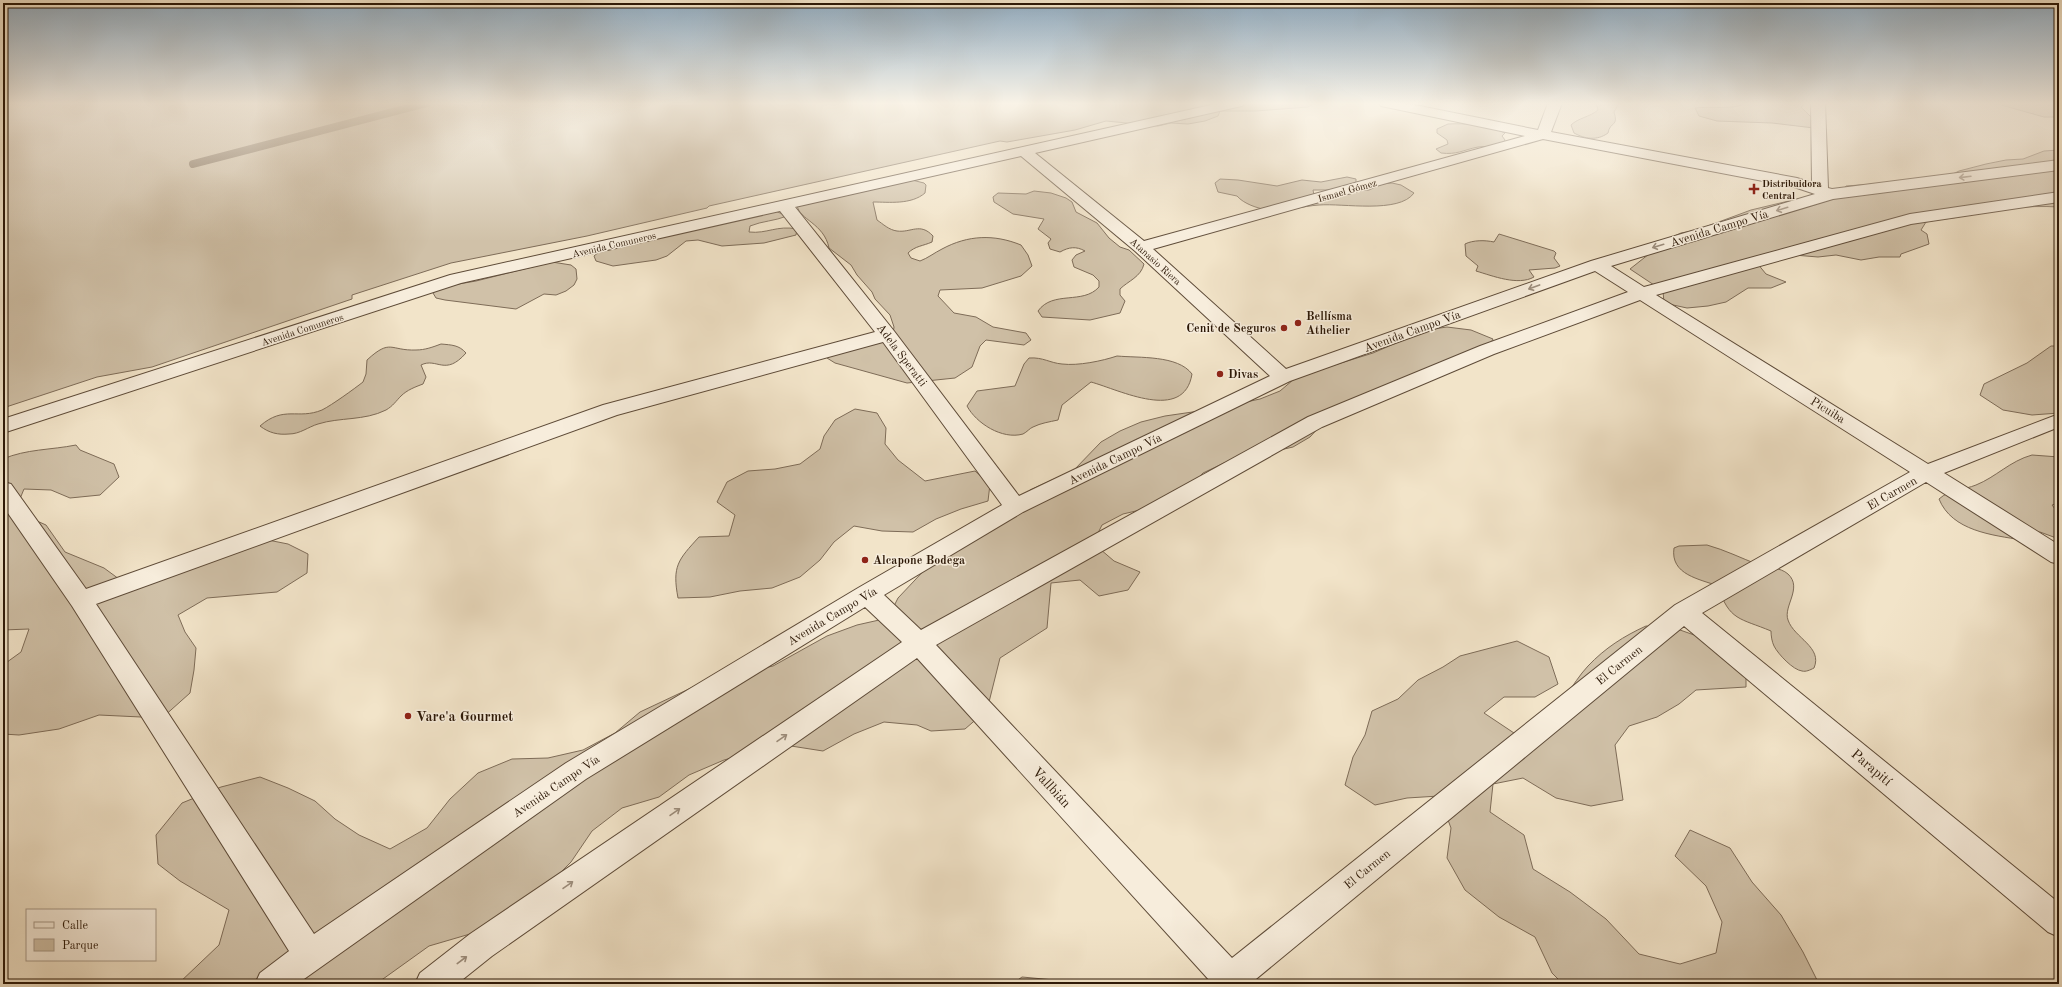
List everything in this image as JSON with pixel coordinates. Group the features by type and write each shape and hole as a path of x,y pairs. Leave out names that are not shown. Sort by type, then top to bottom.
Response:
{"street":[{"name":"Avenida Comuneros","path":"3,426 456,279 1033,149"},
{"name":"Ismael Gómez","path":"1141,247 1493,149"},
{"path":"1618,149 1797,183 1825,192 1822,149"},
{"name":"Atanasio Riera","path":"1024,151 1141,247 1283,377"},
{"name":"Avenida Campo Vía","path":"271,984 310,955 576,771 867,594 1015,507 1283,377 1597,265 1825,192 2059,165"},
{"path":"431,984 481,945 919,643 1315,422 1487,350 1642,293 1910,219 2059,197"},
{"name":"Adela Speratti","path":"785,206 887,335 1015,507"},
{"name":"Picuiba","path":"1597,265 2059,556"},
{"path":"81,600 610,410 887,335"},
{"name":"El Carmen","path":"1230,982 1684,612 1927,472 2059,420"},
{"path":"3,489 81,600 310,955"},
{"name":"Vallbián","path":"867,594 919,643 1230,982"},
{"name":"Parapití","path":"1684,612 2059,922"}],"green space":[{"path":"3,149 964,149 709,206 707,208 587,236 451,263 352,295 352,299 152,367 97,377 3,408"},
{"path":"1436,149 1471,149 1460,152 1441,153"},
{"path":"2059,150 2059,207 2011,208 1926,222 1921,230 1927,234 1929,244 1901,254 1900,257 1879,257 1861,260 1836,255 1818,257 1794,255 1757,263 1766,274 1786,282 1771,288 1748,288 1726,302 1708,306 1687,308 1664,303 1663,291 1630,269 1668,239 1681,233 1697,230 1751,210 1797,199 1839,193 1846,186 1915,181 1949,176 1959,171 1986,164 2006,160 2023,159 2044,151"},
{"path":"1347,177 1356,179 1356,184 1332,190 1313,190 1314,195 1369,190 1382,184 1392,183 1401,185 1414,193 1407,199 1384,205 1319,205 1287,210 1267,210 1255,207 1237,196 1218,192 1215,183 1220,179 1238,180 1277,186 1302,180 1321,182"},
{"path":"908,179 924,183 926,185 925,193 919,197 907,201 873,202 877,220 889,228 902,231 920,229 933,236 932,242 916,247 908,253 911,258 920,261 952,244 971,239 991,238 1011,241 1021,245 1028,255 1032,266 1021,276 982,288 940,290 938,296 954,313 976,317 993,327 1026,333 1031,340 1024,345 986,340 980,346 972,367 955,378 907,383 835,363 827,358 832,352 893,334 894,327 890,315 875,299 872,292 857,275 851,265 829,248 822,233 802,215 797,205"},
{"path":"1034,191 1051,193 1066,198 1072,202 1076,212 1097,223 1109,238 1120,247 1129,250 1144,264 1137,276 1120,289 1120,295 1125,301 1120,313 1090,320 1042,317 1038,311 1044,305 1052,301 1077,297 1092,292 1099,287 1099,281 1093,275 1074,267 1072,260 1076,255 1085,251 1082,249 1069,248 1060,252 1050,249 1048,243 1051,239 1038,229 1044,219 1013,214 994,202 993,197 998,193 1026,194"},
{"path":"773,210 787,216 750,226 749,232 790,228 797,229 796,235 764,243 722,246 698,240 686,241 667,256 656,260 613,266 596,261 594,256 600,251"},
{"path":"1499,234 1554,251 1556,253 1554,258 1560,266 1555,268 1529,270 1534,277 1521,281 1505,279 1476,271 1478,266 1466,256 1465,244 1479,241 1494,242"},
{"path":"552,262 571,265 576,269 577,279 574,285 566,291 556,295 544,294 516,309 445,300 436,298 433,293 441,287 476,281"},
{"path":"1447,327 1471,330 1493,339 1487,350 1322,424 1310,437 1293,447 1224,463 1203,473 1174,502 1123,514 1102,525 1093,543 1114,561 1140,572 1128,590 1099,596 1080,580 1051,583 1047,628 1000,658 987,710 965,729 931,731 917,725 884,722 854,734 823,751 791,746 757,751 724,760 689,775 659,797 622,808 592,831 571,862 511,922 429,946 376,984 178,984 219,945 229,910 180,881 158,864 156,835 182,803 221,787 260,777 315,801 335,819 359,835 390,849 427,828 450,799 478,773 512,759 548,758 583,750 615,733 640,712 708,680 773,666 827,636 857,625 888,618 898,598 932,562 1015,507 1030,490 1074,470 1101,442 1120,431 1141,422 1165,416 1213,409 1260,399 1280,391 1293,380 1312,372 1373,353 1426,330"},
{"path":"441,344 458,347 466,353 452,364 442,365 427,363 421,365 426,377 423,384 406,392 386,410 369,416 335,420 314,425 293,434 274,433 260,426 276,416 284,414 306,414 322,410 349,393 363,382 366,374 367,360 381,349 391,347 407,350 419,350"},
{"path":"2051,346 2059,346 2059,413 2032,415 2003,410 1980,395 1984,384 2027,363"},
{"path":"1117,356 1168,360 1177,363 1186,368 1192,374 1187,389 1177,397 1164,400 1149,399 1134,396 1091,382 1062,405 1058,420 1039,424 1023,434 1015,435 1007,435 990,429 971,412 967,406 977,391 1015,386 1024,364 1029,358 1038,358 1062,364 1082,364"},
{"path":"855,409 877,413 886,428 885,444 898,460 925,481 975,471 990,484 988,501 961,509 936,519 913,532 882,531 854,526 834,542 820,560 800,577 772,588 740,591 710,597 678,598 676,571 678,564 686,552 699,537 729,536 735,515 717,502 727,482 748,471 775,469 800,464 820,449 824,436 835,420"},
{"path":"76,445 80,450 114,464 119,477 100,495 70,498 51,490 24,489 17,506 28,517 46,525 65,552 104,568 119,579 263,539 288,544 308,554 307,573 277,592 207,598 178,615 185,632 196,648 194,670 190,693 162,718 99,715 59,729 19,735 3,734 3,665 21,652 29,629 3,630 3,459 30,451"},
{"path":"2032,455 2059,457 2059,503 2052,505 2059,514 2059,539 2040,532 2027,534 2022,540 1974,530 1963,525 1945,510 1939,499 1943,496 1983,482 2017,461"},
{"path":"1707,545 1759,565 1781,570 1788,574 1794,585 1788,609 1788,620 1791,626 1815,654 1816,661 1814,668 1804,671 1794,668 1782,657 1774,646 1771,631 1737,617 1731,612 1722,597 1718,586 1695,578 1681,570 1674,557 1674,548 1679,546"},
{"path":"1646,626 1680,630 1714,642 1746,665 1746,687 1696,690 1679,704 1657,717 1629,726 1615,745 1623,800 1591,806 1556,798 1523,778 1493,784 1490,812 1524,835 1533,869 1570,892 1606,919 1639,954 1680,964 1716,953 1722,922 1706,886 1675,856 1690,830 1730,848 1752,882 1781,915 1803,952 1819,984 1563,984 1552,973 1535,937 1499,917 1465,890 1447,858 1451,828 1439,796 1407,798 1375,805 1345,785 1353,757 1365,735 1372,711 1398,699 1418,680 1460,656 1517,641 1549,657 1558,684 1535,697 1504,697 1484,713 1514,733 1537,724 1548,717 1594,660 1615,643"},
{"path":"1022,977 1065,981 1068,984 1012,984"}],"waterway":[{"path":"193,164 250,149"}],"place":[{"name":"Distribuidora Central","path":"1754,189"},
{"name":"Bellísma Athelier","path":"1298,323"},
{"name":"Cenit de Seguros","path":"1284,328"},
{"name":"Divas","path":"1220,374"},
{"name":"Alcapone Bodega","path":"865,560"},
{"name":"Vare'a Gourmet","path":"408,716"}]}
